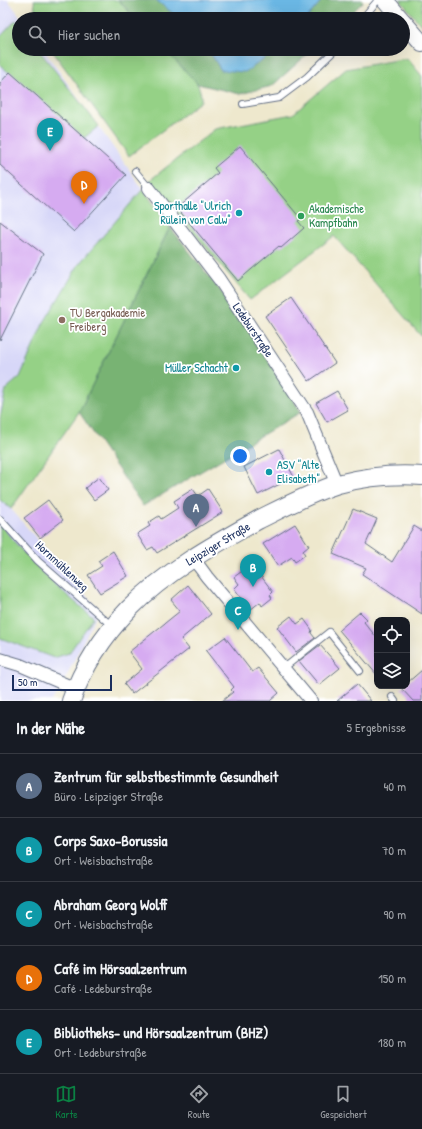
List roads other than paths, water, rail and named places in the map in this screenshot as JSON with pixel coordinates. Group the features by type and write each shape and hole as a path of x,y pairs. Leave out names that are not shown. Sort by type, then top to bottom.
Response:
{"main road":[{"path":"385,0 395,12"},
{"path":"410,29 422,43"},
{"name":"Leipziger Straße","path":"74,695 92,658 113,627 149,590 193,558 225,538 304,497 338,485 366,478 422,476"}],"street":[{"name":"Ledeburstraße","path":"149,188 220,279 307,412 338,485"},
{"path":"193,558 207,577 311,701"},
{"path":"0,659 20,664 74,695"}],"lane":[{"path":"368,12 378,0"},
{"path":"243,104 278,98 307,77 329,56"},
{"path":"135,171 149,188"},
{"name":"Hornmühlenweg","path":"0,519 38,560 113,627"},
{"path":"284,668 329,632 360,671"}],"water":[{"path":"156,0 322,0 312,12 171,12"},
{"path":"212,56 266,56 263,60 245,72 221,70"}],"place":[{"name":"Bibliotheks- und Hörsaalzentrum (BHZ)","path":"50,151"},
{"name":"Café im Hörsaalzentrum","path":"84,204"},
{"name":"Sporthalle \"Ulrich Rülein von Calw\"","path":"239,213"},
{"name":"Akademische Kampfbahn","path":"301,216"},
{"name":"TU Bergakademie Freiberg","path":"62,320"},
{"name":"Müller Schacht","path":"236,368"},
{"name":"ASV \"Alte Elisabeth\"","path":"269,472"},
{"name":"Zentrum für selbstbestimmte Gesundheit","path":"196,527"},
{"name":"Corps Saxo-Borussia","path":"253,587"},
{"name":"Abraham Georg Wolff","path":"238,630"}]}
